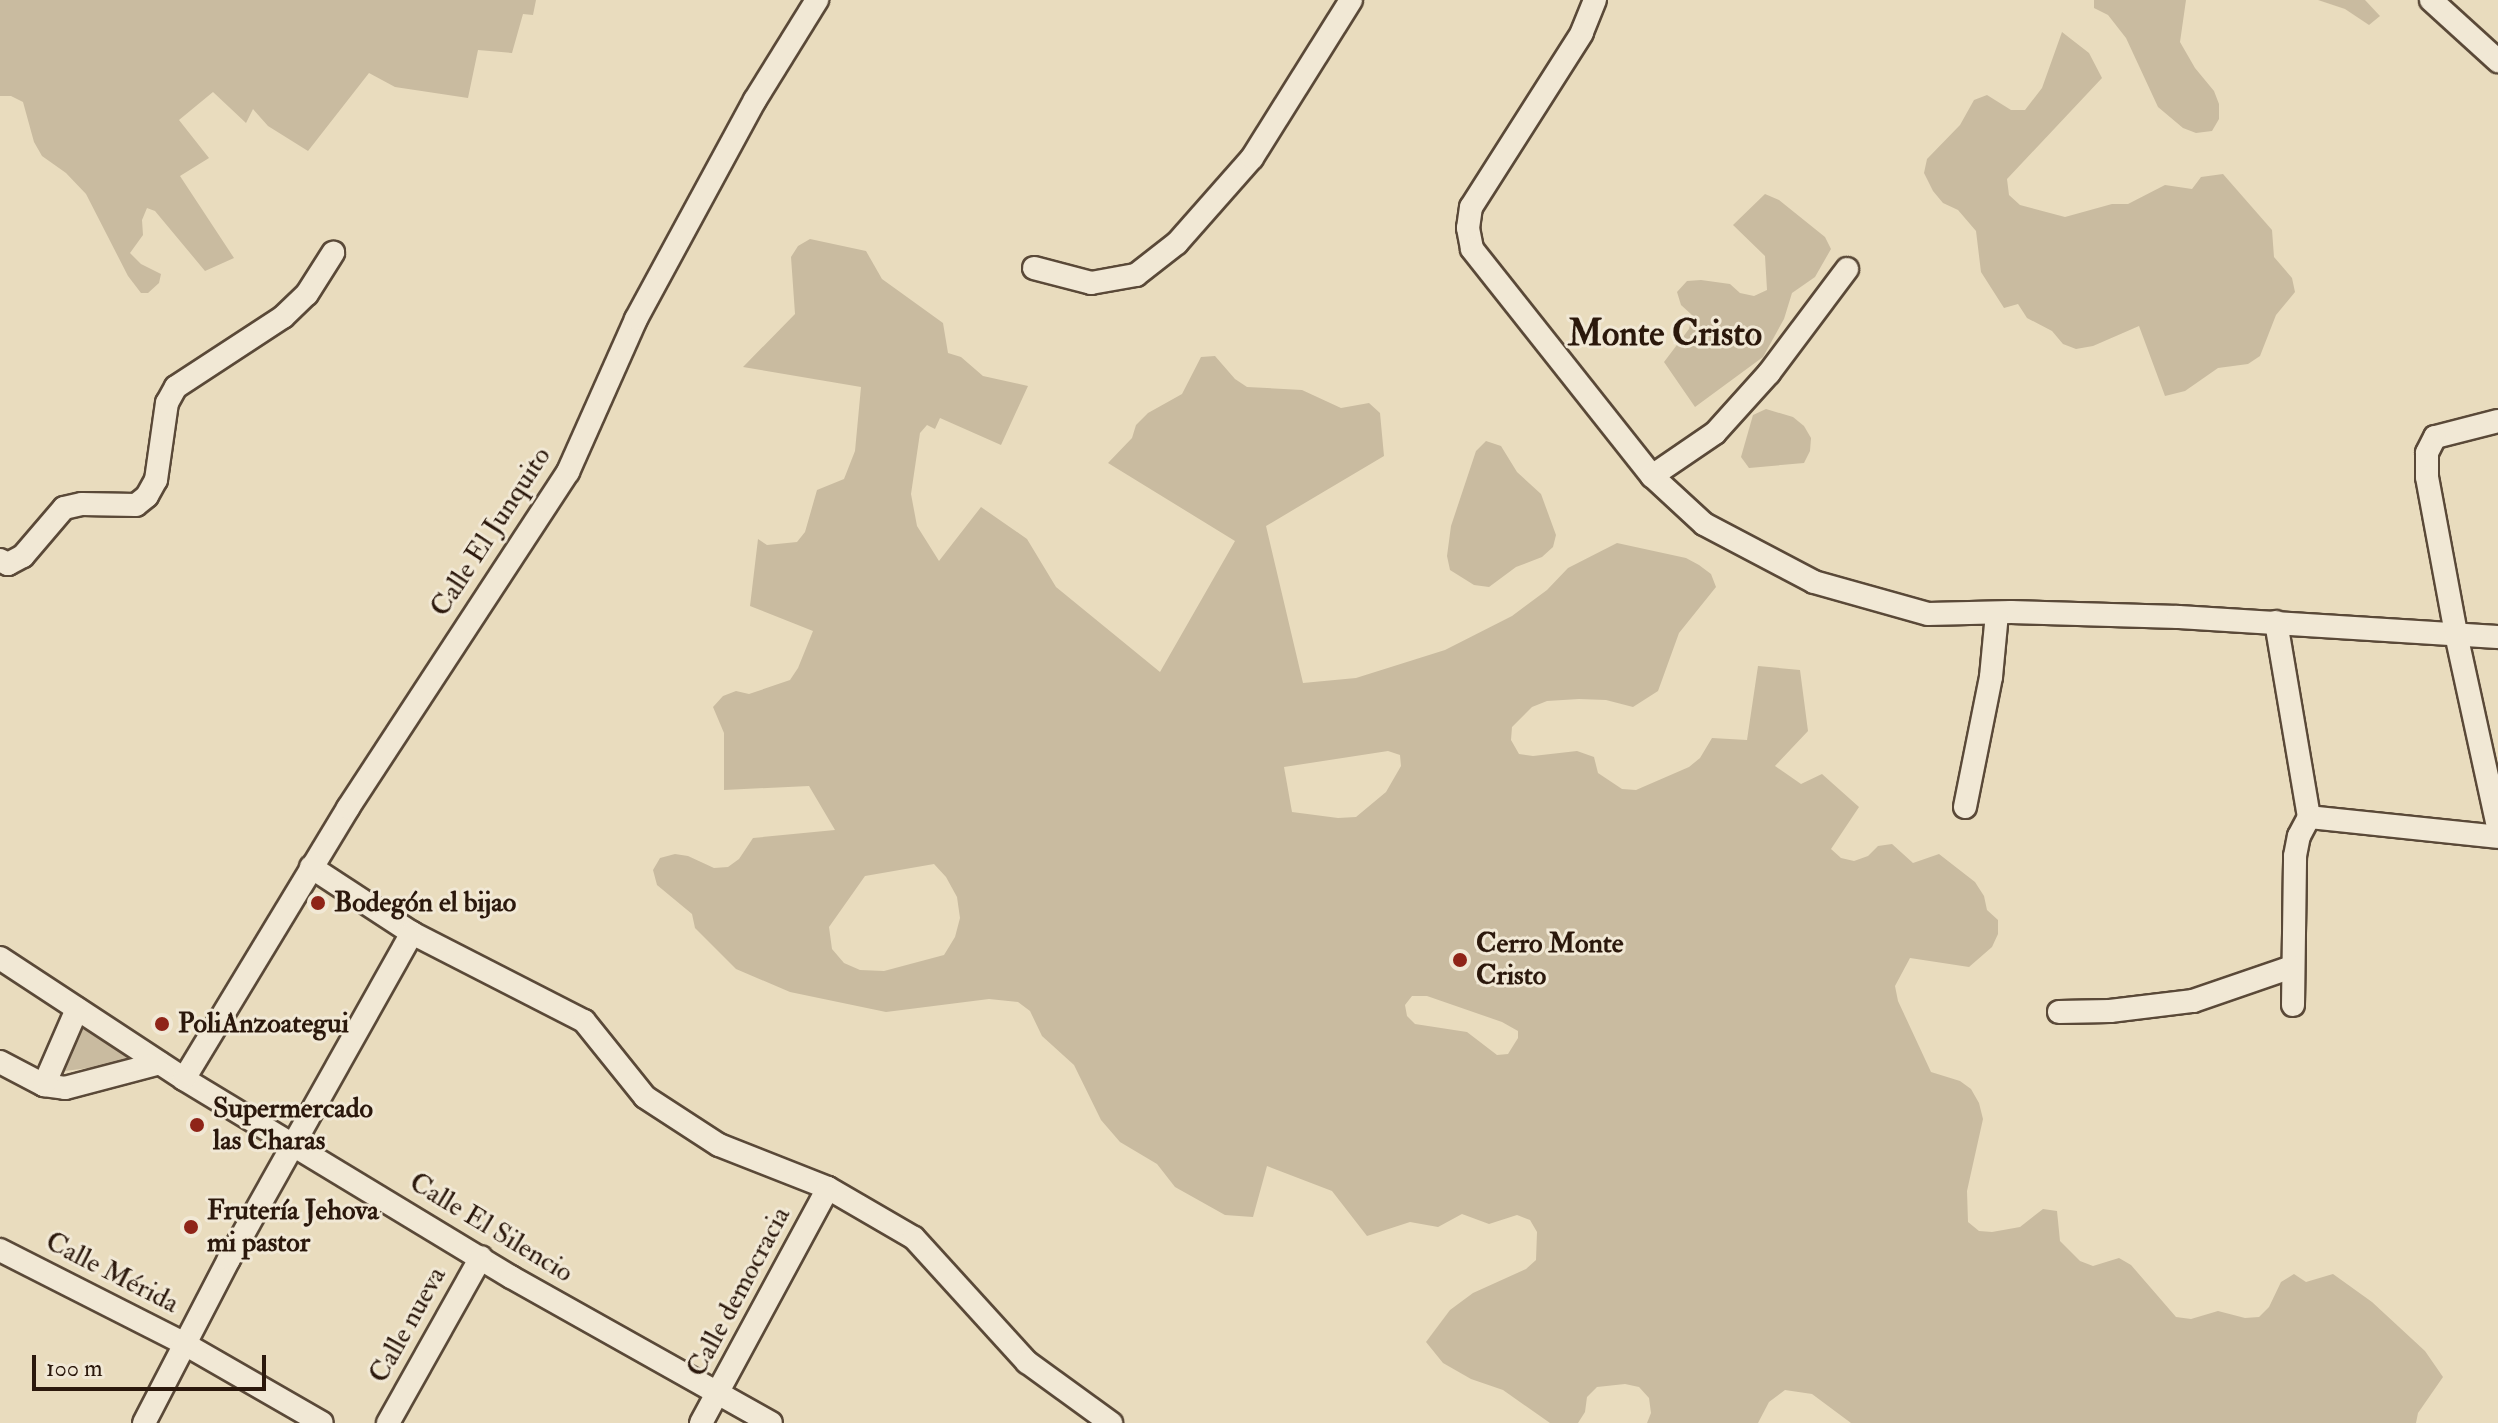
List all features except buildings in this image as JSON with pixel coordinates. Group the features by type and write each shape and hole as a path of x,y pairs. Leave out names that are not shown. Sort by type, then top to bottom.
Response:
{"street":[{"name":"Calle El Junquito","path":"184,1079 311,867 568,472 636,319 755,100 817,0"},
{"path":"1034,268 1091,283 1136,275 1177,243 1252,158 1351,0"},
{"path":"1595,0 1582,33 1471,207 1468,228 1472,249 1652,476 1704,524 1814,582 1928,614 1997,613 2276,622 2498,637"},
{"path":"2431,0 2498,61"},
{"path":"0,560 8,564 23,556 64,508 82,504 136,505 147,496 156,480 167,403 176,387 283,317 307,294 333,253"},
{"path":"1652,476 1715,433 1769,373 1847,269"},
{"path":"2498,421 2435,437 2427,453 2427,477 2456,634 2498,827"},
{"path":"1965,807 1991,677 1997,613"},
{"path":"2276,622 2309,817 2299,836 2295,856 2293,1005"},
{"path":"2309,817 2498,837"},
{"path":"311,867 412,933 584,1021 645,1097 719,1145 828,1188 914,1238 1027,1362 1111,1423"},
{"path":"144,1423 183,1343 412,933"},
{"path":"0,958 184,1079"},
{"path":"2059,1012 2110,1011 2193,1001 2292,967"},
{"path":"44,1085 77,1009"},
{"path":"0,1062 44,1085 65,1088 87,1085 160,1063"},
{"name":"Calle El Silencio","path":"184,1079 481,1257 771,1423"},
{"name":"Calle democracia","path":"701,1423 828,1188"},
{"name":"Calle Mérida","path":"0,1250 183,1343 322,1423"},
{"name":"Calle nueva","path":"388,1423 481,1257"}],"shaded area":[{"path":"0,0 536,0 533,15 523,14 512,53 478,50 468,98 395,87 369,73 308,151 268,126 253,109 246,123 213,92 179,120 209,158 180,176 234,258 205,271 155,211 147,208 142,220 143,235 130,253 141,264 161,274 159,283 148,293 141,293 128,276 86,194 66,173 42,156 34,142 23,102 11,96 0,96"},
{"path":"2094,0 2186,0 2180,42 2195,68 2214,91 2219,104 2219,119 2212,131 2196,133 2183,128 2158,107 2126,38 2108,15 2094,8"},
{"path":"2318,0 2365,0 2380,16 2369,25 2345,9"},
{"path":"2062,32 2089,53 2102,78 2007,179 2009,195 2020,205 2065,217 2112,204 2128,204 2165,185 2192,189 2201,177 2223,174 2272,230 2274,257 2292,278 2295,292 2276,315 2260,356 2248,364 2218,368 2185,391 2165,396 2139,326 2093,346 2076,349 2063,344 2052,331 2027,318 2018,304 2004,308 1981,272 1976,231 1958,210 1943,203 1933,191 1924,173 1927,159 1960,125 1974,100 1987,95 2011,110 2025,110 2042,88"},
{"path":"1765,194 1779,200 1825,237 1831,249 1815,277 1792,293 1784,319 1763,357 1695,407 1664,362 1689,329 1692,315 1681,305 1677,292 1687,281 1701,280 1730,284 1740,293 1754,296 1767,290 1765,256 1733,225"},
{"path":"810,239 866,251 882,279 943,323 948,353 961,357 983,376 1028,386 1001,445 940,418 935,429 927,425 920,433 911,494 917,526 939,561 981,507 1027,539 1056,587 1160,672 1235,541 1108,463 1132,438 1136,425 1148,413 1182,394 1201,357 1215,356 1235,379 1247,387 1302,390 1341,408 1369,403 1380,413 1384,456 1266,526 1303,683 1356,678 1445,650 1512,616 1547,590 1568,568 1617,543 1686,558 1699,565 1711,574 1716,587 1679,633 1658,691 1633,707 1606,700 1579,699 1547,701 1532,707 1512,727 1511,740 1519,754 1533,756 1577,751 1594,757 1598,773 1622,789 1636,790 1689,767 1700,758 1712,738 1747,740 1758,666 1800,670 1808,731 1775,766 1801,784 1822,774 1859,807 1831,849 1841,858 1854,861 1868,856 1878,846 1892,844 1913,863 1939,854 1975,882 1984,896 1987,910 1998,920 1998,934 1992,947 1969,967 1910,958 1895,986 1898,1001 1931,1072 1960,1081 1971,1089 1979,1103 1983,1119 1967,1191 1968,1222 1979,1231 1992,1232 2020,1227 2043,1209 2057,1211 2060,1241 2080,1261 2093,1266 2119,1258 2131,1265 2176,1317 2191,1319 2218,1311 2245,1318 2259,1317 2269,1307 2281,1282 2294,1274 2306,1282 2333,1274 2372,1302 2425,1351 2443,1377 2418,1413 2416,1423 1851,1423 1812,1394 1785,1390 1769,1402 1758,1423 1647,1423 1651,1413 1649,1398 1639,1387 1625,1384 1597,1387 1587,1397 1585,1412 1578,1423 1550,1423 1503,1390 1471,1379 1443,1363 1426,1342 1450,1310 1473,1293 1526,1269 1536,1260 1537,1232 1530,1220 1517,1215 1489,1224 1462,1214 1438,1227 1410,1222 1367,1236 1332,1191 1267,1166 1253,1217 1225,1215 1175,1187 1157,1164 1120,1142 1101,1120 1074,1065 1042,1036 1030,1011 1018,1002 989,999 886,1012 790,992 736,969 695,928 692,914 657,885 653,870 660,858 675,854 688,856 714,868 728,867 739,859 753,838 835,830 809,786 724,790 724,733 713,707 723,696 736,691 749,694 790,680 798,668 813,631 750,606 758,539 767,545 797,542 805,532 817,490 844,479 855,451 861,387 743,367 795,314 791,257 798,246","holes":["1388,751 1400,755 1401,766 1386,792 1356,817 1292,812 1284,767","934,864 946,877 957,897 960,918 955,937 944,955 884,971 860,970 844,963 832,949 829,927 865,876","1412,996 1427,996 1502,1022 1518,1031 1518,1038 1508,1054 1497,1055 1467,1032 1415,1024 1407,1016 1405,1005"]},
{"path":"1766,409 1793,417 1804,426 1811,438 1810,451 1804,463 1749,468 1741,457 1753,415"},
{"path":"1486,441 1501,446 1517,472 1541,494 1556,535 1553,547 1542,557 1516,567 1489,587 1474,585 1450,570 1447,556 1451,526 1476,451"},
{"path":"81,1021 136,1062 57,1072"}],"place":[{"name":"Bodegón el bijao","path":"318,903"},
{"name":"Cerro Monte Cristo","path":"1460,960"},
{"name":"PoliAnzoategui","path":"162,1024"},
{"name":"Supermercado las Charas","path":"197,1125"},
{"name":"Frutería Jehova mi pastor","path":"191,1227"}],"district":[{"name":"Monte Cristo","path":"1665,334"}]}
